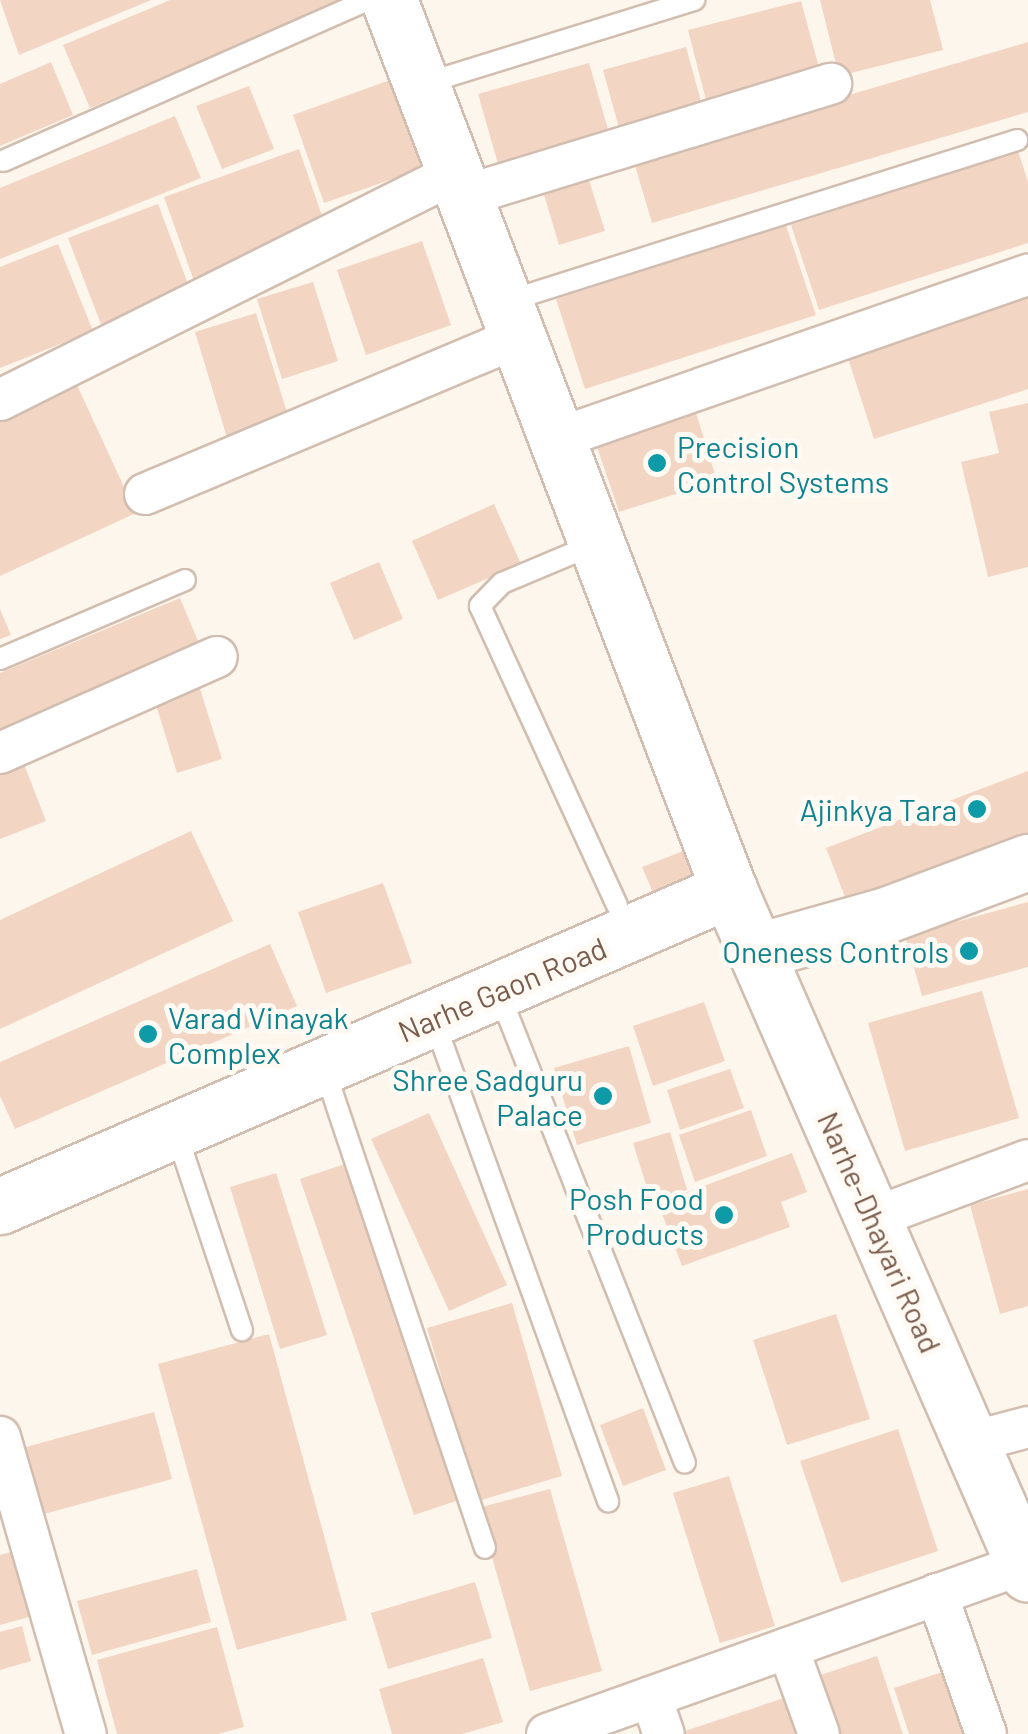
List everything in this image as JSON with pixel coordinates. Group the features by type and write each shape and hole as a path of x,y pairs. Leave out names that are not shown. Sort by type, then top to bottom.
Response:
{"street":[{"name":"Narhe-Dhayari Road","path":"389,0 729,890 1026,1569"},
{"path":"0,400 460,185 831,84"},
{"path":"556,440 1028,275"},
{"path":"145,494 512,320"},
{"path":"0,753 217,657"},
{"path":"758,951 886,915 1028,862"},
{"name":"Narhe Gaon Road","path":"0,1206 729,890"},
{"path":"873,1218 1028,1160"},
{"path":"972,1442 1028,1427"},
{"path":"0,1437 86,1734"},
{"path":"546,1734 658,1715 788,1648 937,1594 1026,1569"},
{"path":"937,1594 986,1734"},
{"path":"788,1648 819,1734"}],"lane":[{"path":"2,161 368,0"},
{"path":"421,84 694,0"},
{"path":"512,320 1016,140"},
{"path":"596,543 502,584 480,606 617,905"},
{"path":"0,659 185,580"},
{"path":"498,991 685,1463"},
{"path":"434,1019 608,1500"},
{"path":"323,1066 484,1548"},
{"path":"176,1130 242,1330"}],"building":[{"path":"0,0 151,0 19,55"},
{"path":"170,0 348,0 90,108 63,45"},
{"path":"820,0 930,0 943,50 839,76"},
{"path":"801,1 821,75 707,104 688,30"},
{"path":"1028,42 1028,112 652,223 633,159"},
{"path":"686,47 702,105 619,128 603,70"},
{"path":"51,62 73,115 0,146 0,84"},
{"path":"589,63 611,140 500,171 478,94"},
{"path":"404,75 435,164 324,203 293,115"},
{"path":"249,86 274,149 222,169 196,106"},
{"path":"175,116 201,178 0,259 0,188"},
{"path":"299,149 328,233 194,281 164,197"},
{"path":"1018,151 1028,182 1028,243 819,310 791,225"},
{"path":"587,174 605,231 559,245 542,188"},
{"path":"158,204 191,292 102,327 68,238"},
{"path":"786,225 816,315 585,389 556,299"},
{"path":"422,241 451,325 366,355 337,270"},
{"path":"58,244 93,331 0,368 0,267"},
{"path":"313,282 338,361 282,379 257,299"},
{"path":"1028,293 1028,389 874,439 846,352"},
{"path":"256,313 290,422 228,441 195,332"},
{"path":"77,385 136,513 0,576 0,421"},
{"path":"1028,403 1028,567 988,577 961,462 999,453 989,412"},
{"name":"Precision Control Systems","path":"696,413 717,481 619,512 596,444"},
{"path":"494,504 521,564 438,600 412,541"},
{"path":"379,562 403,619 354,640 330,583"},
{"path":"180,598 203,653 0,738 0,673"},
{"path":"0,609 11,635 0,639"},
{"path":"197,679 222,759 177,773 152,692"},
{"path":"22,759 46,821 0,839 0,767"},
{"name":"Ajinkya Tara","path":"1028,771 1028,848 852,915 826,848"},
{"path":"191,831 233,921 0,1029 0,920"},
{"path":"699,845 713,880 657,902 642,867"},
{"path":"383,883 412,963 326,993 298,912"},
{"name":"Oneness Controls","path":"1028,902 1028,967 922,996 905,936"},
{"name":"Varad Vinayak Complex","path":"270,944 297,1006 15,1129 0,1096 0,1062"},
{"path":"982,991 1019,1118 905,1151 868,1023"},
{"path":"704,1002 725,1061 653,1086 633,1026"},
{"name":"Shree Sadguru Palace","path":"629,1046 651,1123 577,1145 554,1068"},
{"path":"730,1069 744,1108 680,1130 667,1090"},
{"path":"751,1110 767,1156 695,1182 679,1135"},
{"path":"429,1113 507,1285 449,1311 371,1139"},
{"path":"670,1132 687,1190 651,1201 633,1143"},
{"name":"Posh Food Products","path":"792,1153 807,1192 781,1202 790,1227 682,1266 658,1203"},
{"path":"345,1164 459,1500 414,1515 300,1179"},
{"path":"276,1173 327,1335 280,1349 230,1187"},
{"path":"1028,1189 1028,1306 1000,1314 970,1205"},
{"path":"512,1303 562,1476 478,1501 427,1328"},
{"path":"836,1314 870,1419 787,1445 753,1340"},
{"path":"269,1334 347,1620 237,1650 158,1364"},
{"path":"643,1408 666,1470 623,1486 600,1425"},
{"path":"154,1412 172,1479 33,1517 15,1450"},
{"path":"898,1429 938,1551 841,1583 800,1461"},
{"path":"729,1476 775,1626 720,1643 673,1493"},
{"path":"550,1489 602,1671 530,1691 478,1508"},
{"path":"11,1552 29,1617 0,1625 0,1555"},
{"path":"197,1569 211,1622 92,1655 77,1601"},
{"path":"475,1582 492,1638 388,1669 371,1613"},
{"path":"22,1626 31,1661 0,1670 0,1632"},
{"path":"217,1627 244,1727 218,1734 117,1734 97,1660"},
{"path":"877,1656 903,1734 831,1734 812,1678"},
{"path":"483,1658 503,1722 462,1734 392,1734 379,1689"},
{"path":"951,1669 973,1734 909,1734 894,1688"},
{"path":"787,1697 800,1734 679,1734 679,1733"}],"place":[{"name":"Precision Control Systems","path":"657,463"},
{"name":"Ajinkya Tara","path":"977,809"},
{"name":"Oneness Controls","path":"969,951"},
{"name":"Varad Vinayak Complex","path":"148,1034"},
{"name":"Shree Sadguru Palace","path":"603,1096"},
{"name":"Posh Food Products","path":"724,1215"}]}
